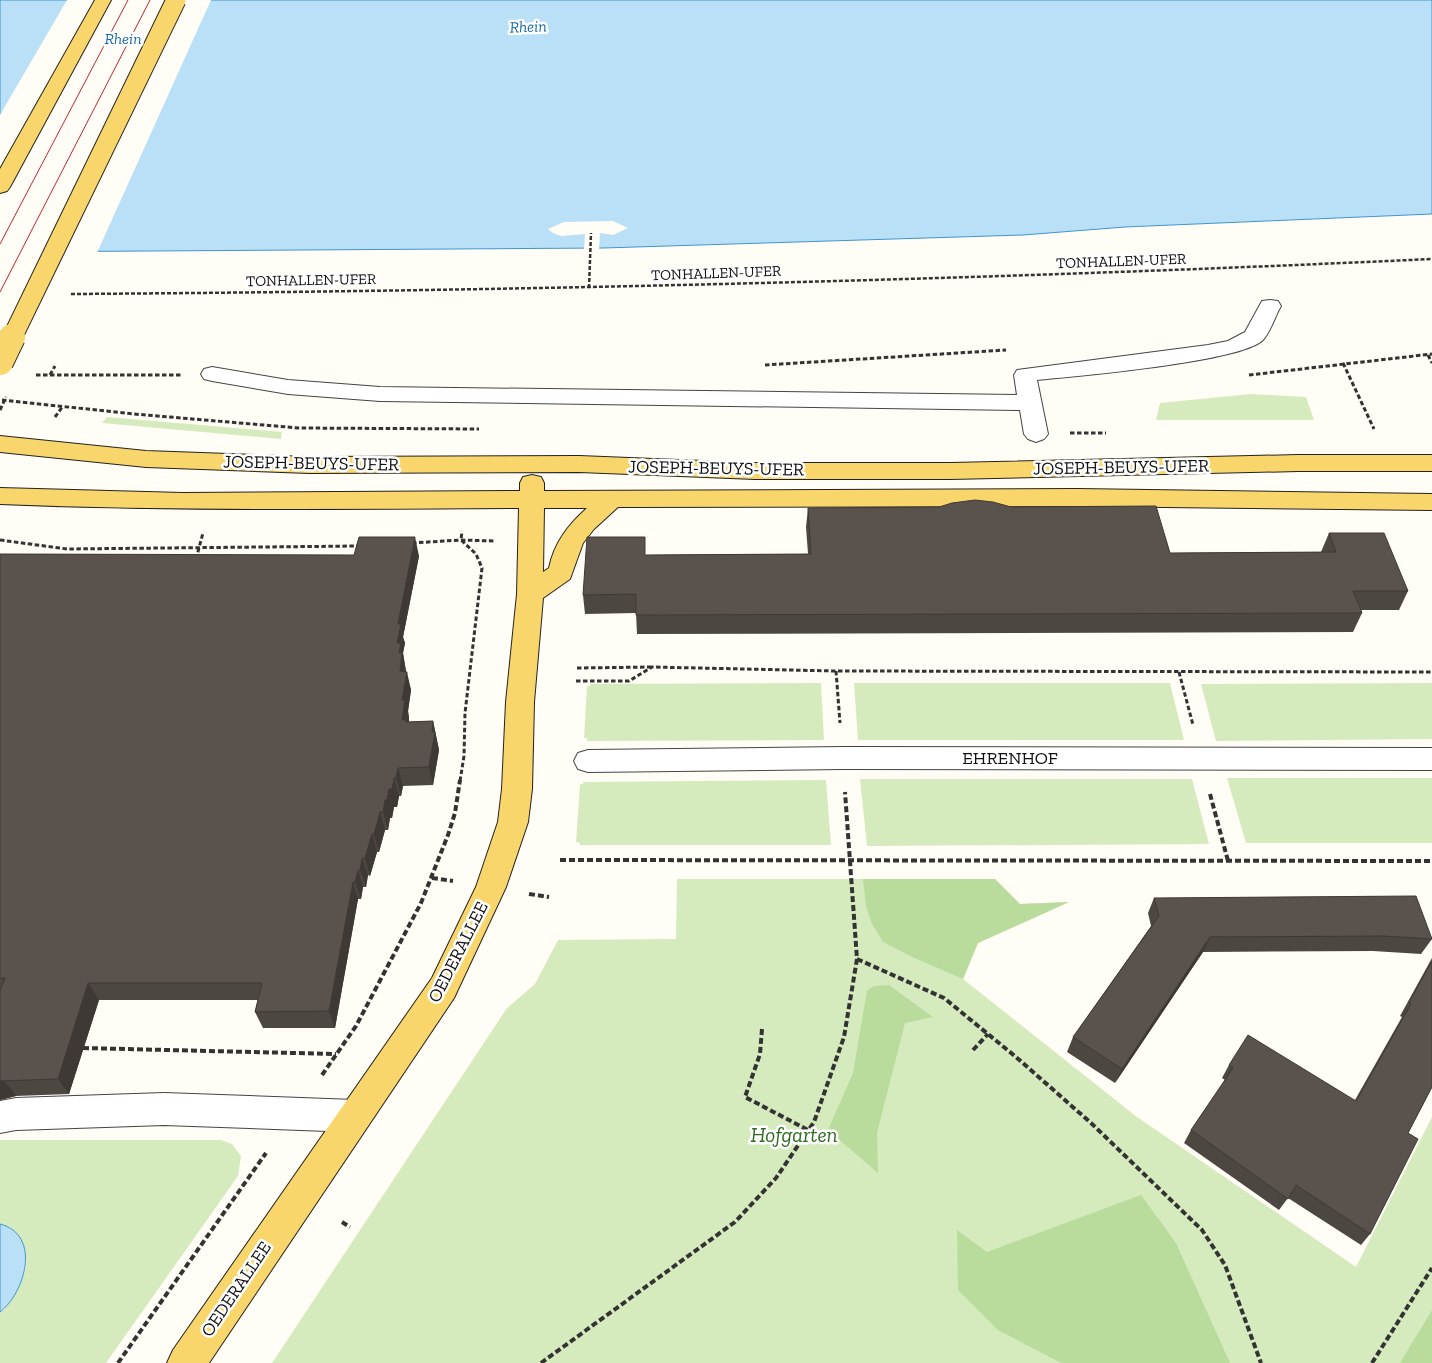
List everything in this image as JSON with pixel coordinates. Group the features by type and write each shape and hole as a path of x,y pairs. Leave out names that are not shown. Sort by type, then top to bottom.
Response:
{"main road":[{"path":"0,187 103,0"},
{"path":"0,362 176,0"},
{"name":"JOSEPH-BEUYS-UFER","path":"0,444 146,459 309,465 579,464 755,471 950,471 1298,463 1432,463"},
{"name":"OEDERALLEE","path":"186,1363 443,988 491,887 513,822 517,789 520,702 530,594 532,476 515,465"},
{"path":"532,500 591,484 755,471"},
{"name":"JOSEPH-BEUYS-UFER","path":"0,496 275,503 532,500 1198,498 1432,502"},
{"path":"530,594 561,573 568,544 574,534 612,500"}],"street":[{"path":"1036,434 1025,375 1208,352 1236,346 1254,336 1270,306"},
{"path":"212,374 288,387 380,394 1030,403"},
{"name":"EHRENHOF","path":"588,761 843,758 1432,759"},
{"path":"0,1117 16,1114 164,1109 355,1116"}],"path":[{"path":"589,288 592,233"},
{"name":"TONHALLEN-UFER","path":"62,294 589,288 1102,273 1432,259"},
{"path":"757,366 1006,350"},
{"path":"1428,354 1432,363"},
{"path":"1343,363 1374,429"},
{"path":"55,366 49,376 212,374"},
{"path":"57,413 63,406"},
{"path":"461,540 463,525"},
{"path":"194,565 204,531"},
{"path":"0,540 68,549 364,546"},
{"path":"118,1363 356,1026 390,964 432,878 448,835 460,784 464,756 465,713 482,568 476,554 461,540"},
{"path":"403,544 461,540 494,541"},
{"path":"576,681 629,681 652,667"},
{"path":"577,668 652,667 846,671 1432,672"},
{"path":"560,860 1432,861"},
{"path":"541,1363 735,1222 776,1178 814,1122 844,1037 856,959 849,860"},
{"path":"432,878 444,880"},
{"path":"533,894 549,897"},
{"path":"856,959 944,998 1091,1123 1202,1230 1224,1266 1261,1363"},
{"path":"762,1029 760,1054 745,1097 808,1130"},
{"path":"973,1050 988,1034"},
{"path":"83,1048 337,1054"},
{"path":"342,1222 350,1227"},
{"path":"1372,1363 1432,1268"}],"green space":[{"path":"1251,394 1306,397 1314,420 1156,420 1160,403"},
{"path":"107,417 282,432 281,439 102,423"},
{"path":"821,683 824,740 587,741 587,738 584,738 587,686 590,686 590,684"},
{"path":"854,683 1170,683 1184,740 858,740"},
{"path":"1432,683 1432,739 1216,741 1201,684"},
{"path":"1227,778 1432,778 1432,843 1246,843"},
{"path":"860,779 1192,779 1209,844 867,846"},
{"path":"826,780 831,845 580,845 580,843 576,842 580,784 583,784 583,782"},
{"name":"Hofgarten","path":"677,879 995,879 1020,904 1069,902 978,943 963,979 1137,1117 1356,1267 1432,1117 1432,1363 272,1363 507,1008 535,984 558,940 676,939"},
{"path":"863,879 995,879 1020,904 1069,902 978,943 963,979 883,942 872,924 866,906"},
{"path":"889,985 933,1017 905,1023 877,1133 878,1173 828,1130 853,1073 867,991 874,986"},
{"path":"0,1140 221,1140 232,1144 241,1156 238,1176 106,1363 0,1363 0,1312 5,1309 24,1276 26,1256 18,1236 0,1224"},
{"path":"1141,1195 1176,1243 1230,1363 1061,1363 998,1330 958,1290 957,1230 987,1252"},
{"path":"1432,1310 1432,1363 1400,1363"}],"water":[{"name":"Rhein","path":"0,0 1432,0 1432,214 1125,227 1023,235 603,248 0,252"},
{"path":"0,1224 13,1230 21,1240 25,1252 25,1265 22,1279 16,1292 0,1312"}],"pier":[{"path":"67,0 211,0 96,255 0,255 0,115"},
{"path":"613,221 628,228 613,235 600,233 599,250 584,250 585,234 561,236 548,229 564,222"}],"building":[{"path":"975,500 1011,507 1156,506 1170,553 1336,552 1329,533 1384,533 1408,591 1353,591 1362,613 636,615 636,594 583,595 587,537 645,537 645,555 811,554 808,508 939,507"},
{"path":"359,537 415,537 398,624 401,624 397,643 401,643 399,653 402,652 400,671 407,672 402,700 405,700 402,720 406,720 406,722 433,721 432,732 435,732 429,767 398,768 392,789 389,789 387,800 385,800 383,812 380,812 365,858 362,858 360,870 358,870 355,882 353,882 329,1011 255,1012 262,983 88,983 58,1079 0,1081 0,991 5,978 0,978 0,554 354,555"},
{"path":"1416,896 1432,939 1383,936 1210,937 1122,1069 1073,1037 1159,916 1154,898"},
{"path":"1432,961 1432,1087 1408,1133 1418,1139 1370,1234 1296,1185 1288,1199 1191,1130 1233,1068 1229,1065 1248,1035 1356,1101 1411,1004 1409,1002"}],"tram line":[{"path":"0,244 128,0"},
{"path":"0,292 150,0"}]}
